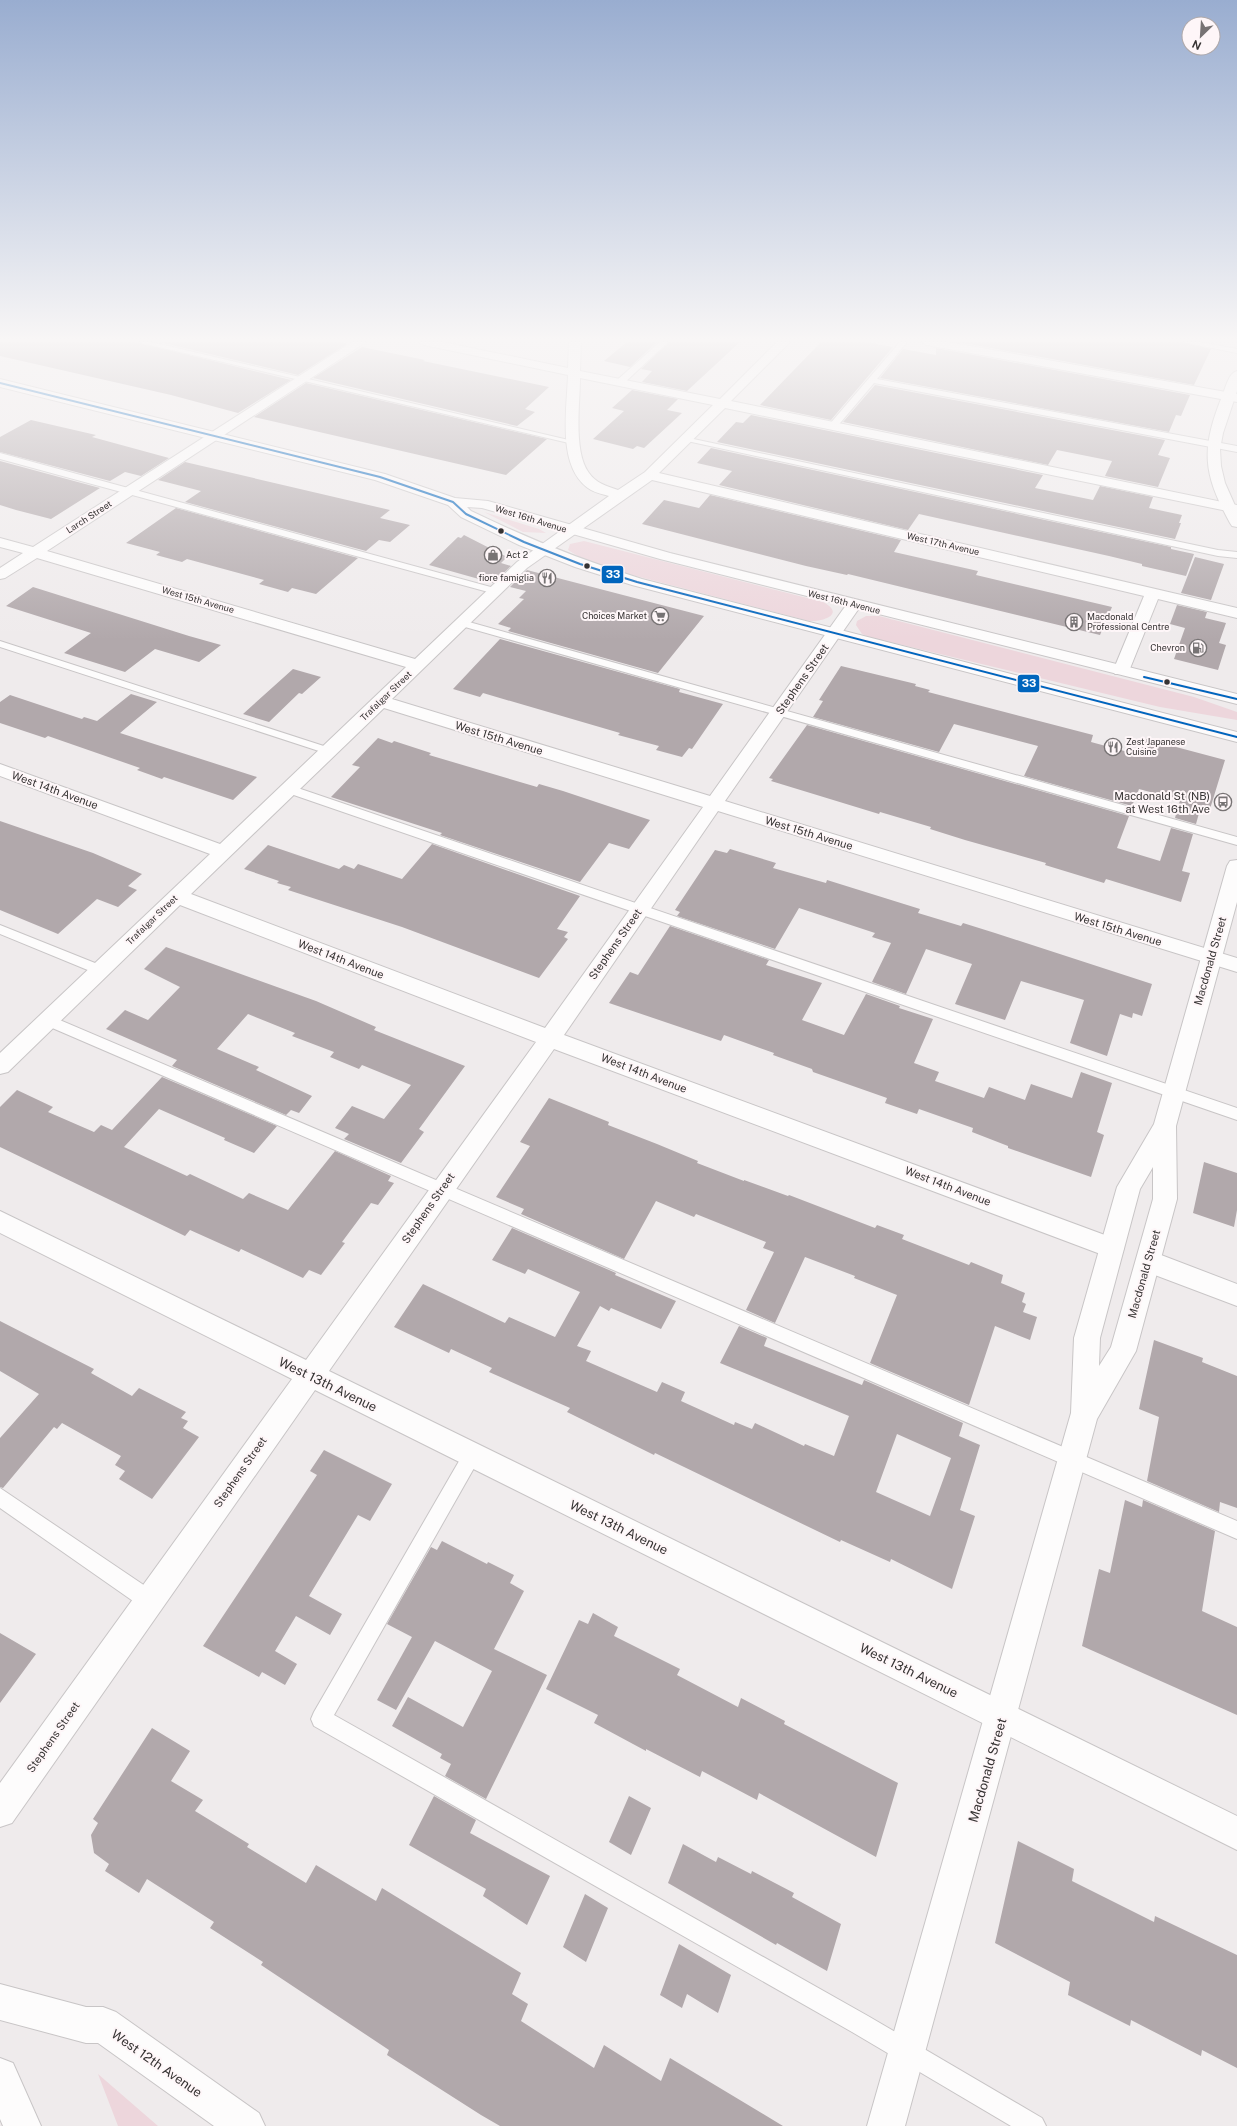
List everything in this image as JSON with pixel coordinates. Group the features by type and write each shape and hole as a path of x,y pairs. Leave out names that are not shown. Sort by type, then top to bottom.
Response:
{"street":[{"name":"Larch Street","path":"0,574 206,441"},
{"name":"West 16th Avenue","path":"236,441 380,476 453,502 483,504 569,530 854,604 1237,699"},
{"name":"Trafalgar Street","path":"0,1066 522,565 569,530 650,475 685,441"},
{"path":"902,441 1232,508"},
{"path":"1215,441 1213,445 1213,464 1217,483 1232,508 1237,523"},
{"path":"573,442 575,460 583,475 596,487 619,495"},
{"name":"West 17th Avenue","path":"650,475 1237,613"},
{"name":"West 16th Avenue","path":"453,502 466,514 543,550 580,564 638,582 834,634 1237,737"},
{"name":"West 15th Avenue","path":"0,542 418,665"},
{"path":"1121,671 1153,593"},
{"name":"Stephens Street","path":"0,1811 780,712 854,604"},
{"name":"West 15th Avenue","path":"380,701 1237,965"},
{"name":"West 14th Avenue","path":"0,770 224,852"},
{"name":"Macdonald Street","path":"886,2126 1002,1715 1085,1413 1087,1338 1112,1248 1129,1187 1165,1126 1237,866"},
{"name":"West 14th Avenue","path":"177,896 549,1038 1112,1248"},
{"name":"Macdonald Street","path":"1085,1413 1123,1351 1165,1199 1165,1126"},
{"name":"West 13th Avenue","path":"0,1221 309,1375 1002,1715 1237,1833"},
{"path":"1148,1261 1237,1296"},
{"name":"West 12th Avenue","path":"0,2002 86,2025 103,2025 239,2124"},
{"path":"0,2076 22,2126"}],"lane":[{"path":"697,441 1218,553 1237,555"},
{"path":"1193,441 1237,449"},
{"path":"0,456 495,591"},
{"path":"462,623 1237,841"},
{"path":"0,644 328,751"},
{"path":"289,789 1237,1114"},
{"path":"0,929 100,970"},
{"path":"48,1020 441,1190 1237,1530"},
{"path":"472,1455 321,1719 908,2051 1034,2126"},
{"path":"0,1497 150,1601"}],"shaded area":[{"path":"484,512 539,529 546,533 523,532"},
{"path":"584,541 823,602 830,606 832,614 826,619 809,621 609,569 586,561 568,550 570,544"},
{"path":"866,616 879,616 1194,697 1237,712 1237,720 1160,707 869,637 862,634 856,625 857,621"},
{"path":"98,2074 158,2126 118,2126"}],"building":[{"path":"0,441 107,441 169,458 141,476 125,472 110,481 0,452"},
{"path":"359,441 544,441 506,475"},
{"path":"602,441 651,441 644,448 637,446 633,449"},
{"path":"879,441 1043,475 1035,488 1093,500 1100,486 1153,497 1149,508 1182,515 1179,523 1181,523 1175,539 717,442"},
{"path":"935,441 1164,441 1158,455 1170,458 1158,487 1105,476 1112,461 1057,450 1048,465"},
{"path":"711,448 1171,547 1171,549 1194,554 1186,576 1142,566 1142,564 1109,556 919,514 908,530 719,485 732,471 697,463"},
{"path":"0,461 100,488 51,519 16,510 0,505"},
{"path":"185,462 390,510 380,518 410,525 390,542 379,540 366,551 185,502 201,491 158,480"},
{"path":"710,495 901,540 894,552 978,571 976,575 1112,607 1100,635 848,574 806,566 642,524 664,500 699,508"},
{"path":"176,508 358,558 316,594 292,588 288,592 259,584 264,580 187,559 182,562 156,555 160,552 126,543"},
{"path":"464,535 507,557 501,563 511,566 493,583 429,565 458,537 461,538"},
{"path":"1195,557 1224,564 1211,600 1181,593"},
{"path":"527,570 704,616 658,673 508,631 511,628 498,624 524,599 519,598 526,591 510,587"},
{"path":"33,587 221,645 199,662 155,649 125,672 64,653 91,633 6,606"},
{"path":"1177,605 1207,612 1205,618 1226,623 1219,643 1226,645 1218,670 1174,659 1185,628 1170,624"},
{"path":"500,639 680,689 679,692 723,704 692,749 689,748 682,757 656,750 659,746 618,735 620,733 483,693 480,697 453,689"},
{"path":"841,666 916,684 915,686 930,690 928,692 1093,735 1091,742 1139,755 1146,739 1225,760 1210,809 1201,806 1196,824 1175,818 1180,800 1139,789 1132,806 1024,776 1038,746 954,724 939,752 813,717 823,701 819,700"},
{"path":"293,669 321,677 302,694 299,693 269,722 243,714"},
{"path":"131,694 157,702 120,733 257,777 233,800 164,777 162,779 137,770 140,768 48,736 45,738 0,723 0,702 10,695 82,719 84,717 97,721"},
{"path":"807,725 1129,816 1117,848 1160,861 1171,828 1193,834 1182,871 1190,873 1181,902 1106,879 1104,883 1045,865 1046,863 930,829 931,827 880,812 879,814 771,781 773,779 769,778"},
{"path":"378,738 392,743 394,741 431,753 429,755 537,787 539,784 563,791 650,820 629,849 609,843 580,882 440,835 442,833 331,797 360,767 352,765"},
{"path":"0,821 93,853 142,874 128,886 137,890 118,907 97,899 58,934 0,910"},
{"path":"432,844 580,896 557,929 568,932 564,937 568,939 539,978 402,927 288,890 291,887 277,883 279,881 244,869 268,845 339,869 344,865 354,869 358,864 402,879"},
{"path":"730,849 776,863 773,868 826,883 827,880 920,909 918,913 961,926 963,923 1152,984 1142,1016 1133,1013 1132,1018 1120,1014 1107,1056 1070,1043 1084,1000 1021,981 1005,1020 955,1004 972,964 926,949 906,994 872,982 891,943 872,937 875,933 799,908 775,949 677,916 680,912 675,910 715,850 727,853"},
{"path":"670,926 769,960 766,965 822,983 802,1020 844,1035 866,994 900,1006 899,1008 933,1019 914,1063 939,1072 935,1081 984,1098 989,1087 1025,1100 1031,1084 1072,1098 1081,1072 1112,1083 1097,1132 1104,1135 1091,1177 1008,1148 1008,1146 972,1132 973,1128 919,1109 917,1114 885,1103 887,1098 813,1072 812,1069 773,1055 774,1053 724,1035 721,1041 609,1003 630,972 638,975"},
{"path":"166,947 316,1001 376,1027 374,1030 465,1066 419,1129 424,1132 401,1163 344,1139 349,1134 335,1128 352,1106 384,1119 411,1085 362,1065 359,1069 330,1057 334,1052 292,1036 295,1033 248,1014 217,1049 259,1067 256,1070 312,1096 299,1113 291,1110 286,1115 172,1066 177,1060 106,1029 125,1010 148,1020 180,987 144,969"},
{"path":"162,1077 277,1126 254,1153 224,1140 225,1138 159,1109 124,1147 187,1176 190,1174 243,1199 249,1193 288,1210 335,1151 391,1176 388,1181 394,1183 378,1205 371,1203 342,1242 345,1243 321,1275 309,1270 303,1278 241,1249 239,1252 190,1230 185,1236 0,1147 0,1107 17,1090 53,1107 48,1112 94,1132 101,1125 112,1130"},
{"path":"549,1098 609,1122 608,1125 698,1161 697,1163 744,1181 788,1196 789,1195 875,1228 877,1225 904,1235 902,1239 969,1265 971,1262 1003,1275 1001,1283 1025,1293 1022,1302 1026,1304 1023,1312 1037,1317 1030,1340 995,1326 969,1405 870,1363 897,1295 854,1278 855,1276 805,1257 775,1323 746,1310 774,1252 763,1248 766,1242 696,1214 694,1217 656,1201 624,1259 521,1214 524,1209 496,1197 530,1146 520,1142"},
{"path":"1204,1162 1237,1173 1237,1210 1234,1227 1193,1213"},
{"path":"512,1228 676,1301 661,1329 611,1308 609,1311 600,1306 577,1346 591,1351 586,1361 657,1392 662,1382 685,1392 681,1401 734,1425 735,1422 752,1429 755,1423 804,1446 805,1444 834,1456 849,1416 720,1363 739,1326 767,1338 764,1346 862,1385 864,1380 963,1423 959,1436 980,1445 960,1510 975,1516 952,1589 891,1559 890,1562 841,1540 840,1542 655,1453 654,1455 567,1412 570,1408 489,1372 492,1368 451,1349 449,1353 394,1327 423,1284 505,1323 509,1317 555,1337 580,1292 528,1269 525,1274 492,1260","holes":["897,1434 951,1458 930,1516 876,1492"]},
{"path":"0,1321 94,1369 91,1373 132,1396 139,1388 186,1412 181,1418 188,1421 183,1428 199,1437 152,1499 119,1479 125,1471 115,1465 121,1456 62,1423 57,1429 54,1427 3,1488 0,1487 0,1438 39,1394 0,1371"},
{"path":"1154,1340 1203,1358 1202,1362 1237,1376 1237,1508 1220,1502 1219,1512 1147,1481 1159,1417 1139,1409"},
{"path":"324,1450 392,1484 370,1521 358,1515 309,1596 342,1614 330,1635 296,1616 275,1651 297,1664 285,1685 262,1672 259,1677 203,1646 317,1475 310,1471"},
{"path":"1125,1500 1142,1507 1143,1500 1215,1531 1202,1611 1237,1627 1237,1715 1082,1646 1099,1569 1110,1573"},
{"path":"442,1541 487,1564 488,1562 514,1575 510,1583 524,1591 494,1649 547,1675 486,1799 445,1776 451,1764 440,1758 442,1754 392,1726 408,1697 463,1727 492,1671 435,1641 396,1710 377,1700 412,1637 387,1624 431,1547 437,1550"},
{"path":"593,1613 618,1627 614,1636 680,1669 677,1675 738,1707 741,1698 785,1721 784,1724 898,1783 876,1857 759,1793 757,1800 702,1771 700,1777 646,1749 646,1751 594,1723 598,1715 546,1689 579,1620 588,1624"},
{"path":"0,1633 36,1654 0,1703"},
{"path":"152,1728 190,1751 171,1781 203,1800 195,1811 249,1844 247,1847 306,1883 316,1865 376,1901 382,1888 521,1973 512,1994 528,2004 521,2021 594,2068 604,2045 661,2081 670,2058 783,2126 500,2126 481,2115 387,2055 389,2050 261,1965 263,1962 210,1928 214,1922 147,1879 139,1893 105,1871 109,1864 94,1853 91,1835 98,1823 93,1819"},
{"path":"434,1796 476,1820 470,1833 550,1876 527,1925 483,1896 486,1889 409,1845"},
{"path":"629,1796 651,1808 631,1855 609,1842"},
{"path":"1018,1841 1074,1869 1072,1881 1154,1922 1155,1916 1237,1955 1237,2068 1202,2050 1201,2056 1131,2020 1130,2026 1068,1995 1070,1982 995,1943"},
{"path":"683,1844 716,1862 718,1857 751,1874 752,1871 794,1893 792,1897 841,1924 827,1971 777,1943 776,1945 668,1883"},
{"path":"585,1894 608,1908 586,1962 563,1947"},
{"path":"679,1944 731,1975 718,2013 687,1994 682,2008 660,1995"}],"transit line":[{"name":"33","path":"235,441 380,477 453,502 466,514 524,542 580,564 637,582 1237,737"},
{"name":"33","path":"1144,677 1237,699"}],"place":[{"name":"Act 2","path":"493,555"},
{"name":"fiore famiglia","path":"547,578"},
{"name":"Choices Market","path":"660,616"},
{"name":"Macdonald Professional Centre","path":"1074,622"},
{"name":"Chevron","path":"1198,648"},
{"name":"Zest Japanese Cuisine","path":"1113,747"},
{"name":"Macdonald St (NB) at West 16th Ave","path":"1223,802"}]}
